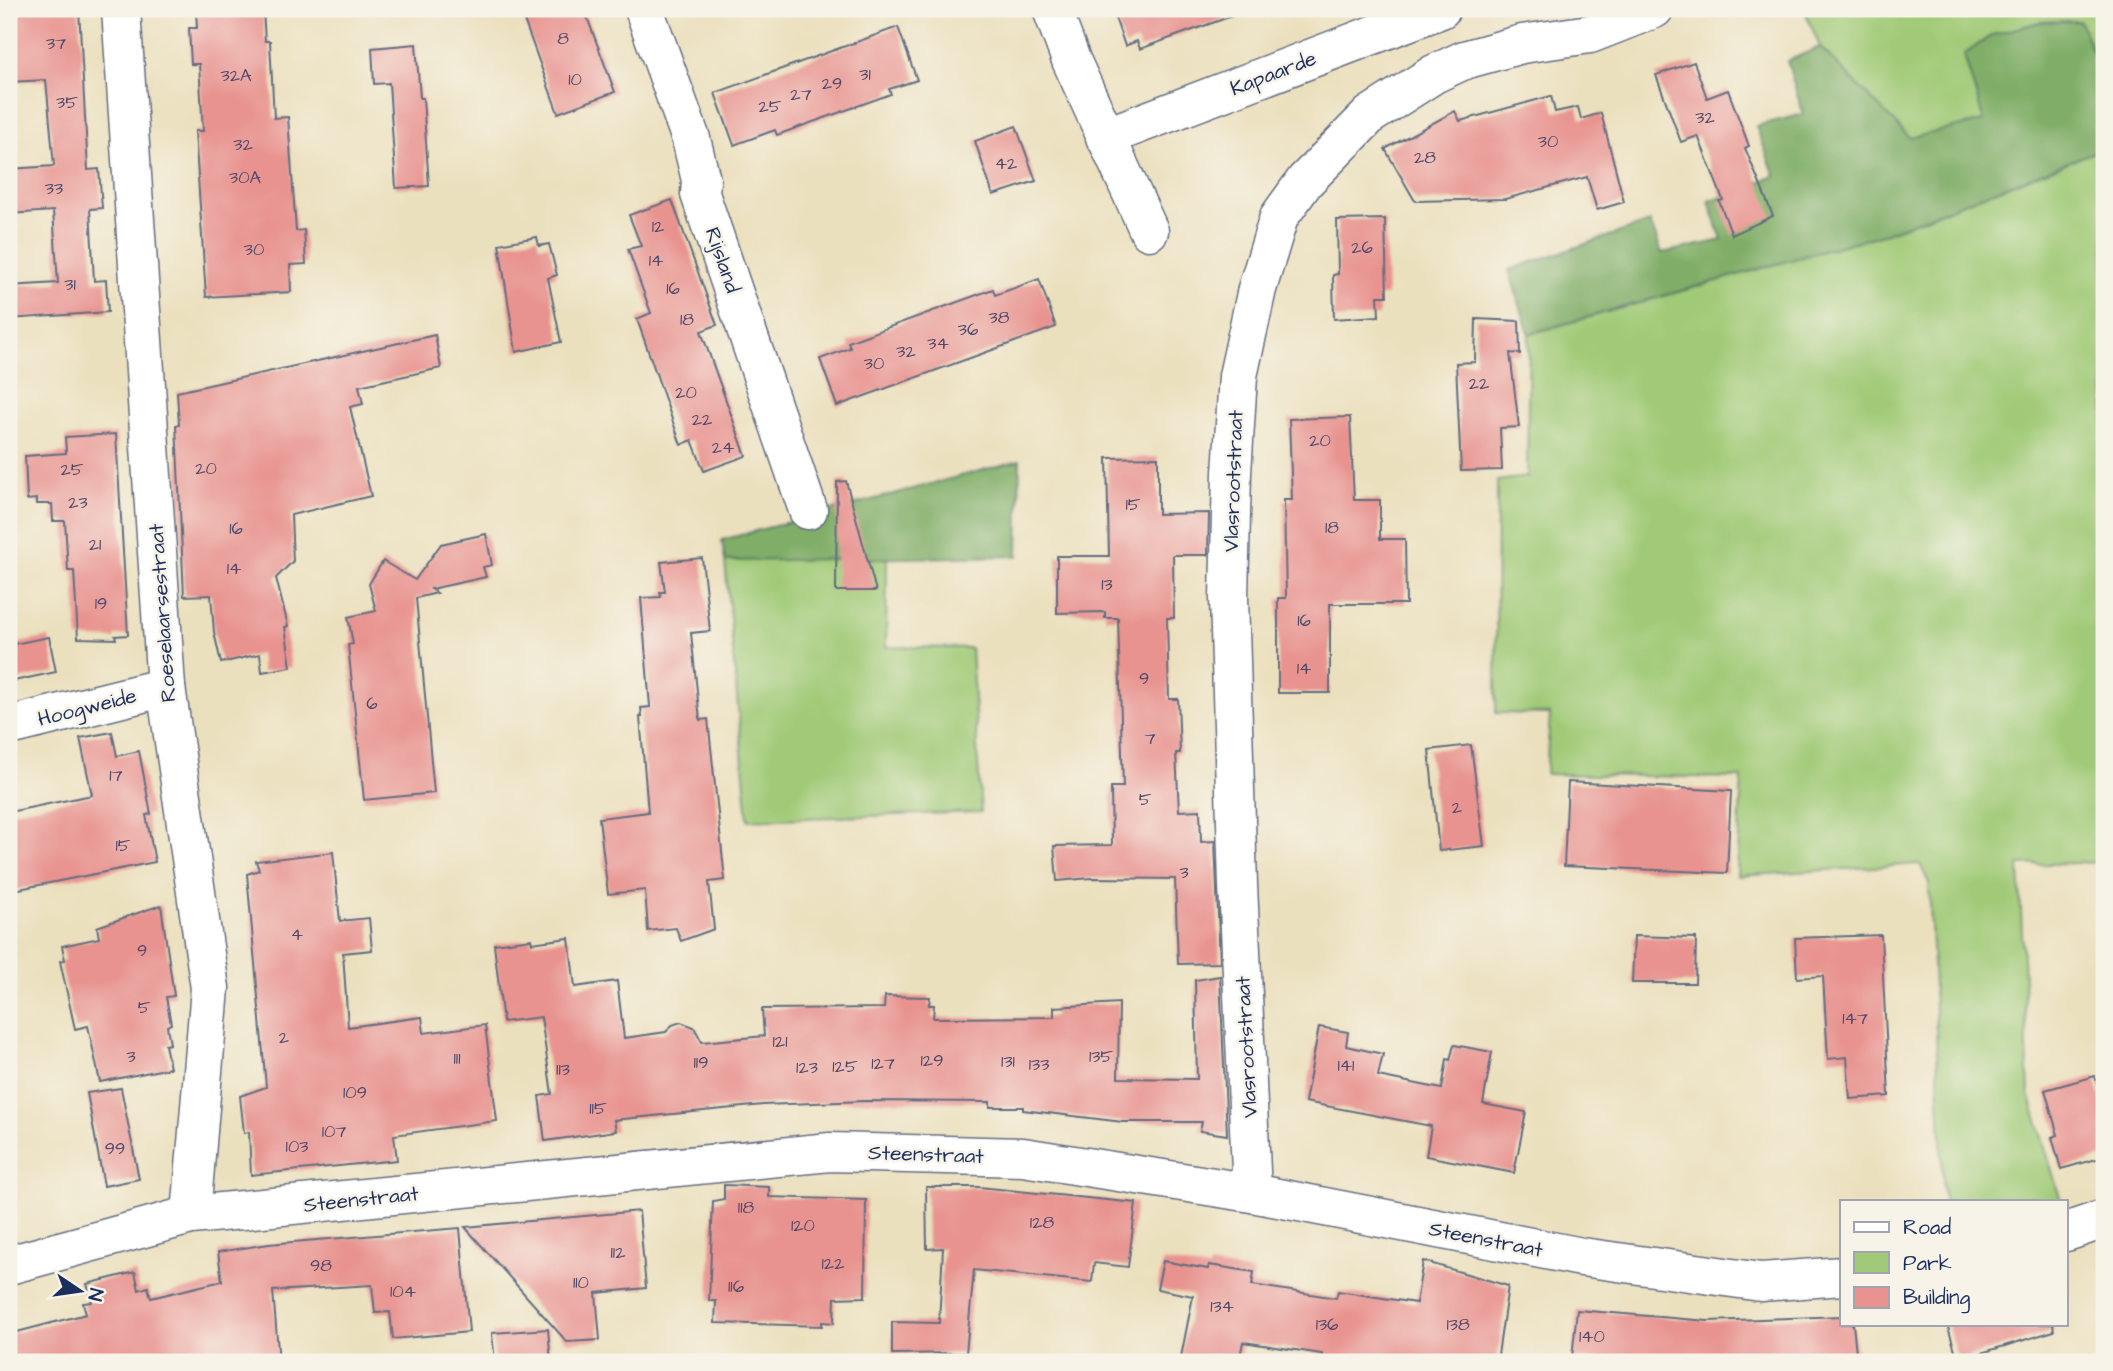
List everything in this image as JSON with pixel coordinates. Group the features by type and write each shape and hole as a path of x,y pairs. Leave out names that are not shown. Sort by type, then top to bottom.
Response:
{"street":[{"name":"Roeselaarsestraat","path":"121,9 166,687 210,988 191,1215"},
{"name":"Rijsland","path":"644,9 691,138 701,180 700,194 808,510"},
{"path":"1052,9 1105,137 1149,231"},
{"name":"Kapaarde","path":"1105,137 1441,9"},
{"path":"1448,9 1464,60"},
{"name":"Vlasrootstraat","path":"1252,1193 1229,598 1232,473 1238,376 1257,289 1279,217 1305,181 1370,115 1434,74 1464,60 1522,44 1590,34 1654,9"},
{"name":"Hoogweide","path":"9,726 166,687"},
{"name":"Steenstraat","path":"9,1265 191,1215 830,1152 1023,1157 1252,1193 1596,1259 1761,1282 1840,1276"},
{"path":"2068,1231 2104,1219"}],"green space":[{"path":"1804,9 2104,9 2104,79 2080,21 2040,22 1992,35 1964,55 1984,121 1910,139 1820,47"},
{"path":"2080,21 2104,79 2104,148 1886,233 1529,334 1509,270 1650,222 1662,253 1722,240 1709,201 1775,176 1756,126 1803,114 1787,61 1820,47 1910,138 1984,121 1964,55 1992,35 2040,22"},
{"path":"2104,148 2104,862 2019,865 2029,1094 2061,1200 1944,1200 1929,883 1920,864 1737,876 1742,778 1546,774 1550,714 1496,713 1497,481 1527,477 1529,334 1886,233"},
{"path":"1020,460 1018,556 725,561 722,540"},
{"path":"887,557 886,647 971,648 981,812 748,820 725,561"}],"building":[{"path":"9,9 79,9 88,170 99,169 102,208 90,209 94,281 106,280 108,312 9,319 9,286 58,283 53,211 9,214 9,169 54,166 46,80 9,82"},
{"path":"196,9 263,9 265,41 270,41 274,118 288,117 296,231 304,230 306,264 290,265 291,292 206,297 195,131 203,131 199,64 191,64 189,28 197,28"},
{"path":"520,9 584,9 615,92 558,113"},
{"path":"1112,9 1239,9 1240,13 1140,49 1137,41 1125,46"},
{"path":"898,27 917,80 889,89 891,94 777,135 775,130 734,145 715,93"},
{"path":"416,44 429,186 396,188 389,83 374,84 372,48"},
{"path":"1694,62 1707,98 1728,90 1749,146 1745,148 1773,216 1732,235 1719,201 1723,200 1698,136 1681,142 1656,75"},
{"path":"1551,96 1555,112 1578,107 1581,119 1601,113 1624,202 1597,210 1587,177 1505,199 1415,201 1385,149 1455,111 1460,121"},
{"path":"1016,126 1036,181 993,195 975,141"},
{"path":"672,200 717,325 701,331 746,456 704,471 692,440 681,445 637,319 651,313 628,249 641,246 629,215"},
{"path":"1385,219 1387,296 1378,296 1379,316 1334,319 1333,275 1338,274 1337,220"},
{"path":"537,237 539,246 549,244 557,275 548,278 561,342 516,352 499,244"},
{"path":"1039,279 1056,327 837,406 820,359 850,348 848,342 993,289 995,295"},
{"path":"1476,319 1519,321 1520,354 1510,353 1519,427 1500,428 1502,470 1461,471 1456,363 1475,362"},
{"path":"435,335 441,368 359,386 363,404 350,407 371,496 291,515 293,561 276,578 288,626 285,627 291,667 262,672 260,654 221,663 214,632 211,595 184,596 176,425 179,425 177,392"},
{"path":"1350,417 1354,500 1380,500 1380,539 1405,539 1406,604 1330,604 1330,693 1278,693 1278,598 1286,598 1284,500 1292,500 1289,419"},
{"path":"116,434 128,635 115,636 116,639 78,638 74,571 68,571 65,521 53,521 52,504 36,504 36,499 27,500 25,456 66,453 65,437"},
{"path":"1158,457 1158,514 1209,513 1208,555 1173,555 1174,618 1167,618 1169,699 1178,699 1180,753 1176,753 1179,811 1200,810 1201,842 1215,841 1220,963 1178,964 1175,879 1092,878 1057,881 1054,846 1112,845 1111,787 1123,787 1118,618 1105,618 1105,612 1057,613 1057,556 1109,556 1107,458"},
{"path":"846,481 876,591 836,591 837,482"},
{"path":"486,534 492,565 483,567 486,577 431,589 437,593 416,598 434,793 364,800 348,645 353,644 348,617 376,611 369,584 383,561 415,580 441,544"},
{"path":"702,558 710,631 691,633 700,720 708,719 725,880 709,882 714,929 681,941 676,928 648,931 645,890 608,894 599,818 648,812 640,717 641,708 650,707 641,598 661,597 660,592 665,592 661,562"},
{"path":"49,637 56,672 9,682 9,645"},
{"path":"112,732 117,756 139,751 151,814 146,815 155,862 9,891 9,812 92,795 80,738"},
{"path":"1471,745 1484,846 1439,851 1429,750"},
{"path":"1568,782 1731,791 1727,873 1564,866"},
{"path":"333,852 340,921 369,918 372,950 343,953 348,1027 422,1017 424,1033 485,1025 497,1121 394,1135 397,1160 251,1175 249,1132 244,1133 240,1096 266,1087 247,874 259,870 256,861"},
{"path":"161,905 174,996 166,997 171,1024 167,1026 170,1044 165,1045 170,1068 100,1082 88,1026 75,1029 60,961 65,960 62,946 99,938 97,927"},
{"path":"1881,935 1889,1096 1850,1099 1847,1057 1828,1059 1823,976 1797,978 1795,938"},
{"path":"1634,936 1696,938 1695,983 1632,983"},
{"path":"569,938 575,987 617,981 624,1038 666,1032 672,1025 681,1022 694,1027 702,1042 764,1036 762,1009 884,1008 885,996 930,997 929,1005 934,1005 933,1018 1054,1017 1054,1007 1119,1003 1118,1078 1197,1079 1195,980 1220,976 1227,1135 1200,1131 1202,1122 1123,1122 1023,1110 1023,1107 990,1107 990,1102 865,1101 763,1105 614,1120 616,1131 545,1141 539,1096 552,1094 541,1017 503,1022 494,944"},
{"path":"1319,1027 1348,1032 1346,1046 1383,1054 1378,1076 1442,1089 1447,1059 1450,1060 1454,1045 1492,1052 1483,1104 1526,1112 1514,1173 1426,1156 1431,1126 1305,1102"},
{"path":"2095,1076 2104,1111 2104,1157 2061,1169 2052,1137 2058,1135 2045,1090"},
{"path":"121,1088 139,1179 104,1186 87,1093"},
{"path":"724,1185 769,1187 769,1197 866,1200 865,1297 835,1298 834,1323 822,1322 822,1326 715,1323 716,1301 709,1301 713,1201 724,1199"},
{"path":"926,1187 979,1187 1136,1203 1128,1267 1094,1263 1092,1282 974,1270 966,1353 892,1354 892,1322 939,1323 943,1248 927,1249"},
{"path":"639,1211 646,1288 596,1293 600,1340 567,1342 465,1227"},
{"path":"460,1228 469,1332 393,1339 390,1312 375,1313 372,1285 273,1291 279,1362 9,1362 9,1334 86,1314 83,1303 92,1302 87,1284 135,1272 139,1290 148,1287 151,1298 222,1281 218,1252 269,1244"},
{"path":"1163,1261 1208,1269 1209,1265 1254,1272 1252,1285 1336,1298 1338,1291 1416,1303 1423,1261 1508,1286 1497,1362 1321,1362 1322,1354 1243,1342 1239,1362 1180,1362 1193,1296 1157,1289"},
{"path":"1577,1310 1708,1321 1840,1316 1840,1326 1853,1326 1857,1362 1591,1362 1572,1358"},
{"path":"1948,1326 2053,1326 2054,1331 1958,1360"},
{"path":"548,1329 551,1362 495,1362 492,1333"}]}
